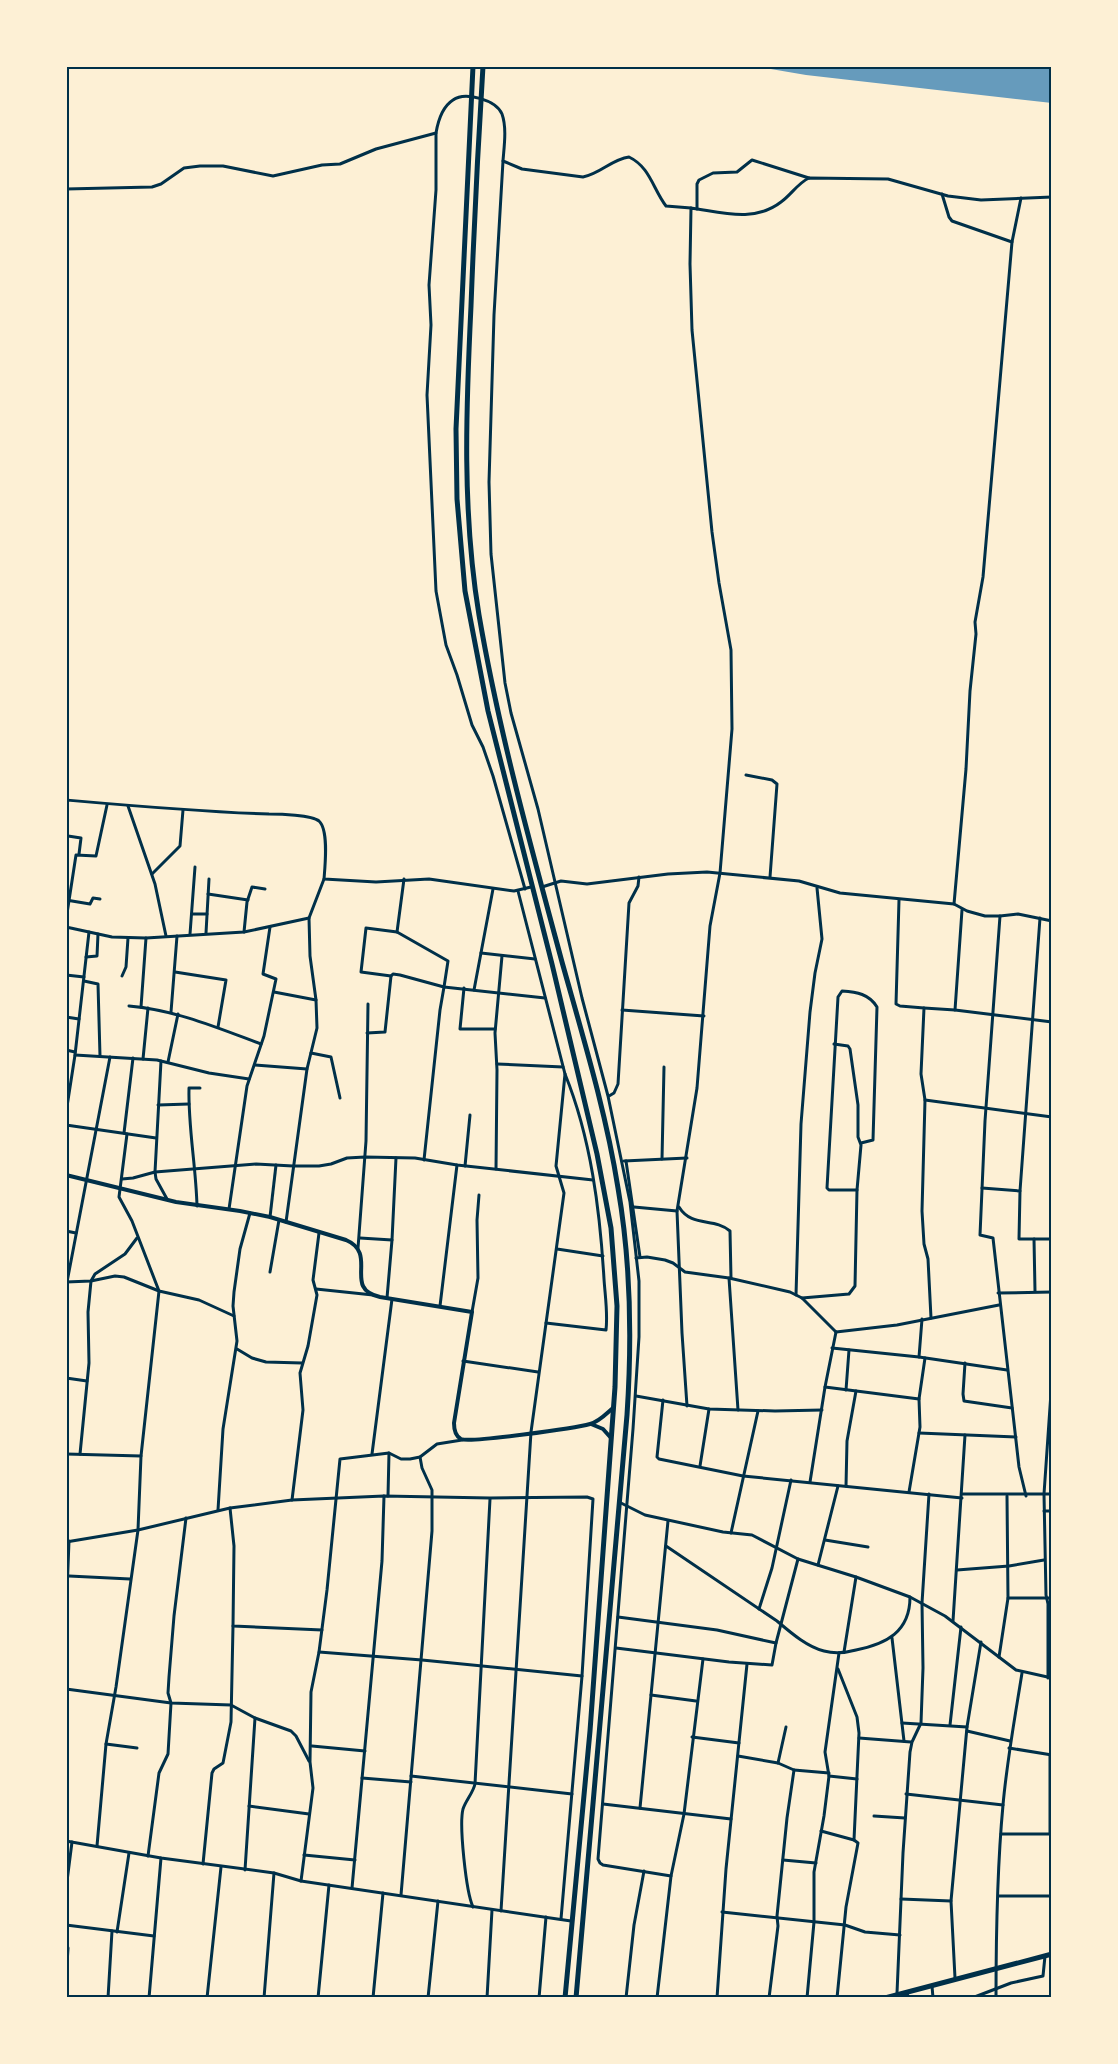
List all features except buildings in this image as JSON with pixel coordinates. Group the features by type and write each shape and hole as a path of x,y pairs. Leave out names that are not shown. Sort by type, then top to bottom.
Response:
{"highway":[{"path":"473,66 456,393 457,499 465,591 480,676 597,1154 613,1252 618,1320 614,1407 590,1731 565,1998"},
{"path":"483,66 467,394 466,471 479,612 488,662 542,887 606,1128 619,1192 626,1251 630,1339 628,1398 576,1998"},
{"path":"613,1252 626,1251"},
{"path":"577,1870 588,1871"},
{"path":"885,1998 908,1995 932,1986 1052,1954"}],"street":[{"path":"525,889 493,776 472,725 458,675 446,645 436,591 427,395 431,325 429,285 436,190 436,133 441,115 452,101 461,97 488,101 498,108 503,120 489,482 491,554 508,696 538,808 554,884 634,1207 640,1288 636,1396 600,1863 671,1876"},
{"path":"66,189 152,187 161,184 184,168 200,166 223,166 273,176 283,175 318,166 340,164 376,148 436,133"},
{"path":"503,161 522,169 583,177 629,157 648,173 666,206 735,214 762,212 776,206 802,181 809,178"},
{"path":"697,209 699,180 713,173 737,172 752,160 809,178 888,178 942,194 987,200 1052,197"},
{"path":"942,194 948,217 952,221 1012,242"},
{"path":"954,904 966,769 975,622 983,577 1012,242 1021,198"},
{"path":"687,1406 677,1211 697,1088 711,920 720,873 732,737 731,650 712,532 692,330 691,208"},
{"path":"746,775 772,780 777,784 770,878"},
{"path":"66,800 107,805 273,814 315,818 322,824 325,831 324,879 309,918 310,964 316,1000 317,1028 307,1070 286,1222"},
{"path":"79,854 96,856 107,805"},
{"path":"128,806 152,874 166,936"},
{"path":"152,874 180,846 183,809"},
{"path":"66,920 76,855 79,854 81,838 68,836"},
{"path":"190,934 195,867"},
{"path":"542,887 561,881 587,884 639,877 702,872 720,873 800,880 840,893 954,904 985,916 1018,914 1052,921"},
{"path":"608,1096 614,1093 618,1084 629,903 638,886 639,877"},
{"path":"206,933 209,879"},
{"path":"324,879 376,882 429,879 518,891 532,887"},
{"path":"397,932 404,879"},
{"path":"244,932 252,886 265,889"},
{"path":"796,1295 801,1124 810,1012 822,939 817,887"},
{"path":"474,990 493,889"},
{"path":"501,1911 531,1432 564,1192 558,1176 557,1155 563,1067 518,891"},
{"path":"208,894 248,900"},
{"path":"68,900 90,904 93,898 100,899"},
{"path":"899,900 896,1004 1052,1022"},
{"path":"955,1010 962,909"},
{"path":"192,914 207,914"},
{"path":"1000,916 986,1108 980,1235 993,1238 1019,1467 1026,1496"},
{"path":"66,927 98,934 146,938 244,932 309,918"},
{"path":"1040,918 1025,1113 1019,1239 1052,1239"},
{"path":"229,1209 249,1079 261,1044 276,978 263,974 270,927"},
{"path":"424,1160 440,1010 444,987 448,961 397,932 365,929 361,972 400,975 444,987 545,998"},
{"path":"66,1113 80,1019 89,932"},
{"path":"86,957 97,956 98,934"},
{"path":"171,1012 177,936"},
{"path":"122,976 126,967 128,938"},
{"path":"141,1007 146,938"},
{"path":"481,953 536,959"},
{"path":"496,1169 495,1029 502,956"},
{"path":"175,972 226,980 218,1027"},
{"path":"66,975 98,984 100,1056"},
{"path":"367,1034 385,1032 391,976"},
{"path":"464,988 460,1029 495,1029"},
{"path":"273,992 316,1000"},
{"path":"857,1190 829,1190 827,1188 834,1044 839,993 855,992 868,997 876,1004 877,1009 873,1140 861,1143"},
{"path":"358,1248 365,1157 368,1004"},
{"path":"129,1006 178,1014 261,1044"},
{"path":"143,1059 148,1008"},
{"path":"924,1008 921,1074 925,1100 922,1211 924,1244 928,1259 931,1318"},
{"path":"622,1010 704,1016"},
{"path":"168,1062 178,1014"},
{"path":"66,1017 80,1019"},
{"path":"802,1298 849,1294 854,1289 861,1143 858,1137 858,1105 851,1050 848,1046 834,1044"},
{"path":"66,1050 100,1056 168,1062 209,1073 249,1079"},
{"path":"311,1053 328,1055 332,1058 340,1098"},
{"path":"110,1057 66,1282 124,1277 159,1291 199,1300 234,1316"},
{"path":"97,1846 106,1744 138,1530 141,1456 159,1291 138,1237 120,1200 133,1058"},
{"path":"161,1061 155,1172 156,1179 168,1201"},
{"path":"497,1064 563,1067"},
{"path":"254,1065 307,1070"},
{"path":"662,1159 664,1067"},
{"path":"546,1323 606,1330 603,1256 593,1180 575,1102 564,1074"},
{"path":"197,1206 189,1088 200,1088"},
{"path":"925,1100 1052,1117"},
{"path":"158,1105 189,1104"},
{"path":"465,1166 470,1115"},
{"path":"66,1125 156,1138"},
{"path":"122,1179 155,1172 260,1164 293,1167 326,1165 347,1158 365,1157 415,1158 465,1166 593,1180"},
{"path":"372,1454 389,1298 396,1158"},
{"path":"624,1161 687,1158"},
{"path":"624,1161 638,1258"},
{"path":"270,1217 276,1165"},
{"path":"441,1306 457,1165"},
{"path":"66,1175 168,1201 270,1217 349,1241 358,1248 362,1257 361,1283 365,1290 373,1295"},
{"path":"982,1188 1020,1191"},
{"path":"464,1440 456,1434 454,1426 477,1278 479,1196"},
{"path":"679,1206 688,1218 725,1227 730,1231 730,1278 738,1410"},
{"path":"634,1207 677,1211"},
{"path":"218,1510 223,1429 237,1349 234,1292 238,1256 250,1213"},
{"path":"270,1272 279,1220"},
{"path":"66,1232 76,1233"},
{"path":"292,1500 303,1410 300,1378 313,1319 316,1288 313,1280 320,1232"},
{"path":"80,1454 89,1353 88,1312 91,1281 95,1274 125,1254 138,1237"},
{"path":"360,1238 392,1240"},
{"path":"1034,1239 1035,1292"},
{"path":"556,1249 603,1256"},
{"path":"638,1258 670,1261 685,1272 730,1278 796,1295 802,1298 836,1332"},
{"path":"316,1288 472,1312"},
{"path":"998,1293 1052,1292"},
{"path":"836,1332 879,1328 999,1305"},
{"path":"920,1357 922,1319"},
{"path":"810,1482 836,1332"},
{"path":"832,1348 920,1357 1007,1370"},
{"path":"237,1349 252,1358 266,1362 302,1363"},
{"path":"846,1390 849,1350"},
{"path":"909,1492 919,1433 925,1358"},
{"path":"463,1361 538,1372"},
{"path":"964,1363 964,1401 1012,1408"},
{"path":"66,1378 87,1381"},
{"path":"619,1502 645,1515 731,1533 752,1535 798,1559 910,1597 953,1621 1022,1672 1050,1678 1044,1559 1044,1494 1052,1378"},
{"path":"825,1387 920,1399"},
{"path":"846,1486 847,1441 856,1391"},
{"path":"636,1396 709,1409 822,1410"},
{"path":"663,1400 658,1458 743,1476 929,1494 962,1496 1052,1494"},
{"path":"301,1881 313,1788 310,1762 311,1692 322,1630 340,1459 389,1453 404,1459 420,1457 437,1444 591,1424 614,1407"},
{"path":"700,1466 709,1409"},
{"path":"731,1533 758,1411"},
{"path":"591,1424 603,1430 611,1438"},
{"path":"919,1433 1016,1437"},
{"path":"953,1621 965,1435"},
{"path":"352,1888 382,1561 389,1453"},
{"path":"66,1454 141,1456"},
{"path":"401,1895 429,1580 433,1496 420,1457"},
{"path":"759,1609 776,1549 791,1480"},
{"path":"818,1565 838,1485"},
{"path":"897,1995 906,1794 912,1742 921,1723 922,1603 929,1494"},
{"path":"66,1617 69,1576 68,1541 138,1530 218,1510 292,1500 386,1496 593,1499 582,1676 561,1919"},
{"path":"999,1657 1008,1598 1007,1496"},
{"path":"473,1906 468,1893 462,1823 464,1806 475,1784 490,1498"},
{"path":"203,1864 212,1773 223,1763 230,1734 234,1546 230,1508"},
{"path":"1044,1511 1052,1511"},
{"path":"148,1856 159,1773 168,1754 171,1703 168,1693 186,1517"},
{"path":"640,1808 668,1520"},
{"path":"825,1540 868,1547"},
{"path":"666,1546 821,1651 842,1653 874,1646 892,1638 906,1618 910,1597"},
{"path":"957,1570 1009,1566 1052,1557"},
{"path":"615,1648 772,1665 798,1559"},
{"path":"69,1576 130,1579"},
{"path":"807,1998 814,1922 816,1863 829,1774 825,1752 837,1667 842,1653 856,1577"},
{"path":"1008,1598 1052,1598"},
{"path":"618,1617 717,1630 776,1643"},
{"path":"233,1626 322,1630"},
{"path":"950,1725 961,1627"},
{"path":"892,1638 904,1741"},
{"path":"955,1980 951,1901 967,1729 981,1641"},
{"path":"319,1652 582,1676"},
{"path":"657,1998 671,1876 684,1814 696,1701 703,1659"},
{"path":"717,1998 722,1912 747,1664"},
{"path":"837,1667 857,1717 859,1738 854,1840"},
{"path":"996,1998 1003,1805 1009,1748 1022,1672"},
{"path":"66,1689 171,1703 231,1705 255,1718 291,1731 302,1745 310,1762"},
{"path":"651,1695 696,1701"},
{"path":"245,1870 255,1718"},
{"path":"903,1723 950,1725 1010,1742"},
{"path":"778,1763 786,1727"},
{"path":"692,1737 739,1743"},
{"path":"859,1738 912,1742"},
{"path":"106,1744 137,1748"},
{"path":"312,1746 365,1751"},
{"path":"1001,1834 1051,1834 1051,1755 1009,1748"},
{"path":"738,1756 778,1763 794,1770 857,1779"},
{"path":"770,1998 794,1770"},
{"path":"411,1776 572,1794"},
{"path":"362,1778 411,1782"},
{"path":"906,1794 1003,1805"},
{"path":"603,1804 731,1819"},
{"path":"249,1806 309,1814"},
{"path":"874,1816 905,1818"},
{"path":"820,1831 858,1843 846,1907 837,1998"},
{"path":"66,1841 161,1858 274,1873 301,1881 571,1921"},
{"path":"66,1889 72,1842"},
{"path":"108,1998 114,1931 129,1853"},
{"path":"304,1855 355,1860"},
{"path":"148,1998 161,1858"},
{"path":"783,1860 816,1863"},
{"path":"207,1998 221,1867"},
{"path":"626,1998 634,1925 644,1871"},
{"path":"264,1998 274,1873"},
{"path":"318,1998 329,1885"},
{"path":"372,1998 382,1893"},
{"path":"999,1896 1052,1896"},
{"path":"901,1899 951,1901"},
{"path":"428,1998 438,1901"},
{"path":"487,1998 492,1910"},
{"path":"722,1912 845,1925 865,1932 900,1935"},
{"path":"539,1998 546,1917"},
{"path":"66,1925 154,1936"},
{"path":"66,1943 68,1948 66,1981"},
{"path":"972,1998 1011,1983 1043,1976 1045,1956"},
{"path":"932,1986 933,1998"}],"water":[{"path":"753,66 1052,66 1052,103 806,75"}]}
